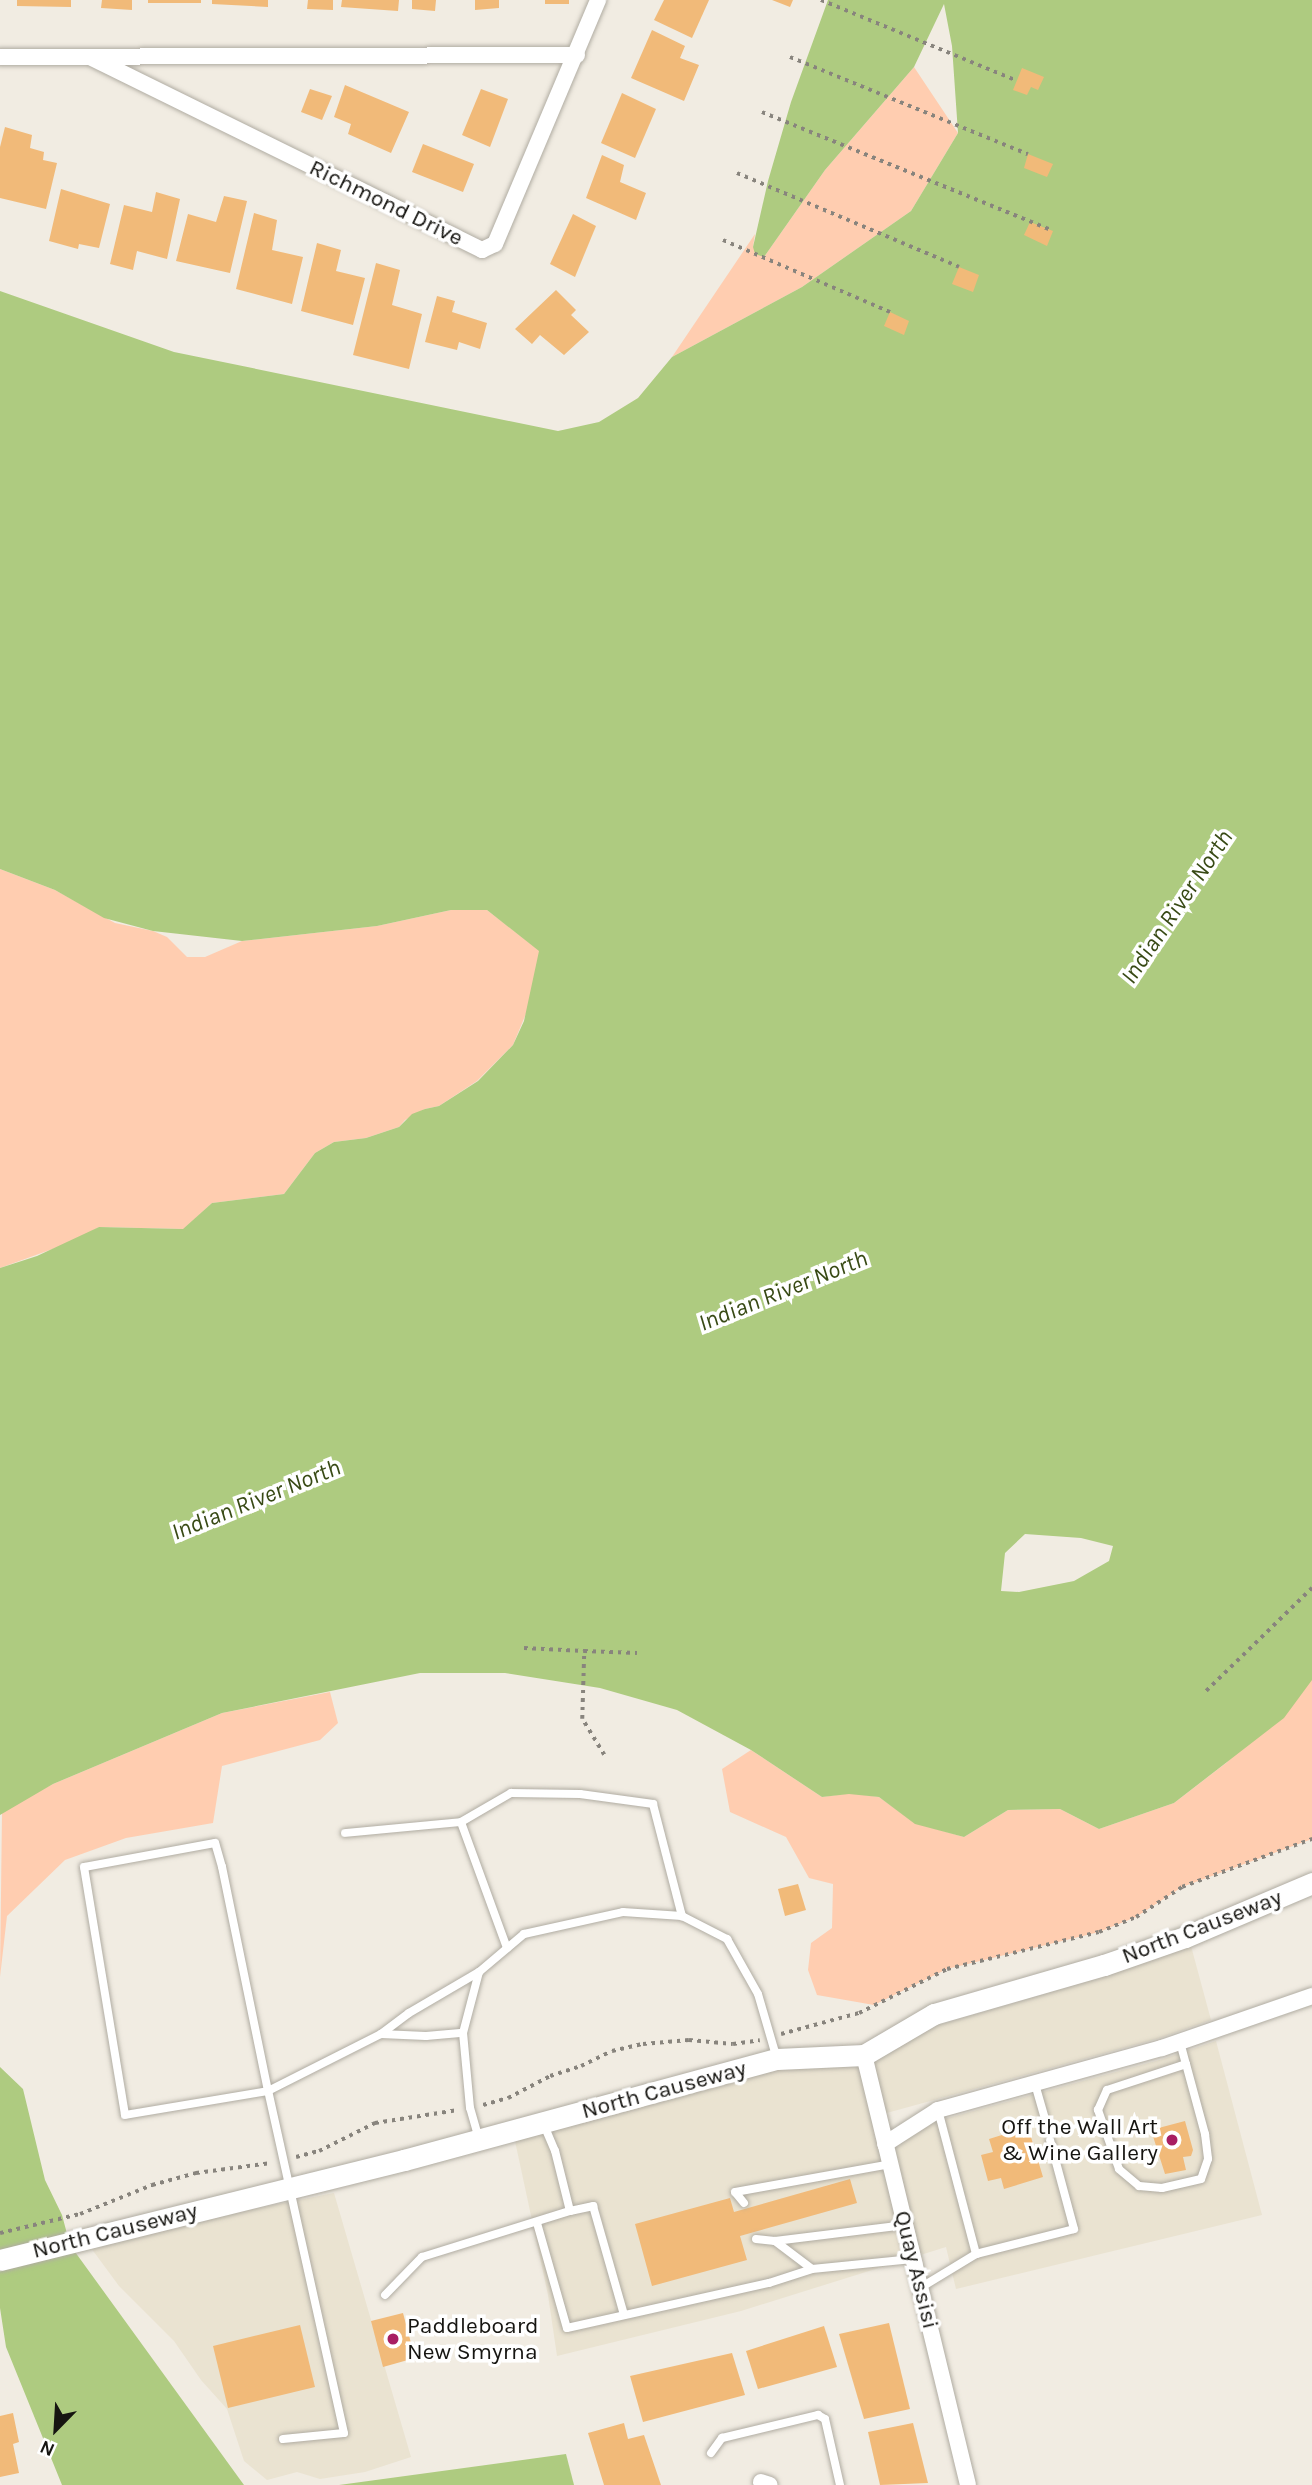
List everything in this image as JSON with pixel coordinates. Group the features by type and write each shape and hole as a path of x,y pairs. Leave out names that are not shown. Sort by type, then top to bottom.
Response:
{"main road":[{"name":"North Causeway","path":"0,2260 479,2140 777,2059 864,2054 934,2014 1104,1965 1185,1937 1312,1883"}],"street":[{"name":"Richmond Drive","path":"93,58 482,250 495,244 598,0"},
{"name":"Richmond Drive","path":"0,57 577,55"},
{"path":"886,2144 938,2110 1180,2042 1312,1996"},
{"name":"Quay Assisi","path":"864,2054 968,2485"}],"lane":[{"path":"345,1833 461,1822 511,1793 580,1794 653,1804 682,1916"},
{"path":"461,1822 507,1948"},
{"path":"283,2439 344,2433 289,2188 284,2160 268,2091 215,1843 84,1867 125,2115 268,2091 381,2034 409,2013 479,1972 524,1934 623,1912 682,1916 727,1939 758,1993 777,2059"},
{"path":"479,1972 463,2034 471,2108 479,2140"},
{"path":"381,2034 463,2034"},
{"path":"1180,2042 1186,2064 1205,2134 1208,2159 1201,2179 1162,2188 1139,2186 1119,2169 1098,2110 1107,2090 1130,2080 1186,2064"},
{"path":"1035,2084 1045,2119"},
{"path":"938,2110 976,2254"},
{"path":"543,2123 555,2151 570,2211"},
{"path":"920,2288 976,2254 1074,2229 1050,2140"},
{"path":"744,2203 735,2192 890,2164"},
{"path":"385,2295 422,2257 492,2233 593,2206 624,2315"},
{"path":"537,2223 567,2328 769,2283 812,2269 913,2259"},
{"path":"756,2239 775,2241 905,2225"},
{"path":"775,2241 812,2269"},
{"path":"711,2452 722,2438 818,2415 825,2419 840,2485"}],"path":[{"path":"821,0 1015,80"},
{"path":"790,57 1028,155"},
{"path":"762,112 1053,231"},
{"path":"737,173 959,267"},
{"path":"723,240 890,312"},
{"path":"1206,1691 1312,1588"},
{"path":"524,1648 637,1653"},
{"path":"584,1651 582,1719 604,1755"},
{"path":"0,2233 80,2214 152,2185 196,2173 284,2160 319,2151 374,2123 411,2115 471,2108 508,2098 550,2076 612,2051 643,2044 689,2040 733,2044 859,2013 947,1969 1099,1932 1136,1917 1182,1888 1312,1839"}],"shaded area":[{"path":"914,67 958,133 911,211 802,287 672,357 755,234 753,247 764,257 825,170"},
{"path":"0,869 55,890 115,923 153,931 167,937 187,957 205,957 242,941 377,926 451,910 487,910 540,951 530,1004 513,1045 477,1081 439,1106 425,1109 405,1120 399,1127 366,1138 334,1142 315,1153 284,1194 212,1203 184,1229 99,1227 72,1242 0,1268"},
{"path":"1312,1679 1312,1839 1182,1887 1136,1917 1099,1932 947,1969 874,2005 817,1995 808,1970 811,1943 832,1928 833,1884 809,1878 786,1837 730,1812 722,1769 751,1750 822,1797 851,1793 879,1797 915,1823 964,1837 1008,1810 1060,1809 1099,1829 1174,1803 1226,1763"},
{"path":"330,1692 338,1723 320,1740 222,1766 213,1823 126,1838 65,1860 7,1916 0,1977 2,1811 53,1784 222,1713"},
{"path":"1191,1946 1211,2020 1160,2038 872,2117 875,2138 1163,2059 1216,2041 1262,2215 956,2289 946,2247 741,2311 557,2356 548,2295 515,2141 873,2044 1106,1976"},
{"path":"334,2193 411,2457 365,2472 320,2479 297,2472 267,2480 244,2461 227,2409 201,2380 174,2341 119,2286 91,2248 229,2214"}],"water":[{"name":"Indian River North","path":"828,0 1312,0 1312,1680 1284,1718 1174,1803 1099,1829 1060,1809 1008,1810 964,1837 915,1824 879,1797 849,1794 822,1797 751,1750 677,1710 600,1688 505,1673 420,1673 222,1713 53,1784 0,1815 0,1268 37,1256 99,1227 183,1229 212,1203 284,1194 315,1153 334,1142 366,1138 399,1127 412,1114 439,1106 478,1081 513,1045 524,1021 539,951 487,910 451,910 377,926 242,941 153,931 104,918 55,890 0,869 0,291 174,352 558,431 599,422 638,398 672,357 802,287 911,211 958,133 952,46 944,4 914,67 825,170 764,257 755,254 753,247 768,181 791,102","holes":["1025,1534 1081,1538 1113,1546 1109,1561 1074,1581 1019,1592 1001,1591 1005,1553"]},
{"path":"0,2067 23,2089 45,2180 62,2215 70,2245 244,2485 62,2485 6,2347 0,2308"},
{"path":"566,2454 574,2485 339,2485"}],"building":[{"path":"17,0 71,0 71,7 17,6"},
{"path":"102,0 132,0 132,10 101,8"},
{"path":"148,0 201,0 201,3 148,3"},
{"path":"212,0 268,0 268,7 212,4"},
{"path":"308,0 333,0 333,10 307,9"},
{"path":"342,0 399,0 398,11 341,7"},
{"path":"412,0 436,0 435,11 412,9"},
{"path":"475,0 499,0 499,8 475,10"},
{"path":"545,0 569,0 569,4 545,4"},
{"path":"664,0 709,0 692,38 654,20"},
{"path":"772,0 793,0 790,7"},
{"path":"652,30 685,46 680,58 699,65 684,101 631,78"},
{"path":"1022,68 1044,77 1038,90 1031,87 1027,95 1013,90"},
{"path":"345,85 409,112 391,153 348,134 351,124 334,117"},
{"path":"310,89 332,96 322,120 301,112"},
{"path":"481,89 508,99 490,147 462,135"},
{"path":"622,93 656,109 635,158 601,143"},
{"path":"5,127 32,135 30,148 44,152 43,160 57,163 46,209 0,198 0,147"},
{"path":"423,144 474,164 463,192 412,172"},
{"path":"1028,154 1053,164 1047,177 1024,168"},
{"path":"602,155 624,165 620,182 646,193 636,220 586,198"},
{"path":"61,189 110,204 99,248 79,244 78,249 49,241"},
{"path":"156,192 180,199 167,259 137,251 133,270 110,264 124,205 152,212"},
{"path":"224,196 247,201 230,273 176,261 188,214 216,222"},
{"path":"254,213 277,220 272,250 303,257 292,304 236,289"},
{"path":"573,214 596,226 575,277 550,264"},
{"path":"1030,222 1053,231 1047,246 1024,235"},
{"path":"317,243 341,250 336,271 365,278 353,325 301,311"},
{"path":"376,263 400,270 392,305 422,314 409,369 353,355"},
{"path":"959,267 979,275 973,292 952,284"},
{"path":"556,290 576,310 571,315 589,332 564,355 540,335 532,344 515,329"},
{"path":"437,296 455,301 452,312 487,323 480,349 459,342 457,350 425,342"},
{"path":"890,312 909,321 904,335 884,326"},
{"path":"798,1884 806,1910 785,1916 778,1889"},
{"name":"Off the Wall Art & Wine Gallery","path":"1185,2121 1193,2150 1191,2156 1183,2157 1186,2170 1165,2174 1151,2130"},
{"path":"1028,2127 1043,2177 1004,2189 1001,2178 988,2181 981,2155 993,2152 989,2139"},
{"path":"850,2179 857,2203 740,2236 747,2260 652,2286 635,2224 730,2198 734,2212"},
{"name":"Paddleboard New Smyrna","path":"403,2313 415,2358 383,2367 371,2321"},
{"path":"889,2323 910,2409 864,2419 839,2334"},
{"path":"300,2325 315,2387 228,2408 213,2346"},
{"path":"824,2326 837,2367 758,2389 746,2351"},
{"path":"732,2353 745,2395 643,2422 630,2376"},
{"path":"13,2413 19,2442 13,2444 19,2473 0,2477 0,2416"},
{"path":"624,2423 628,2439 644,2435 661,2485 604,2485 588,2433"},
{"path":"913,2423 928,2483 880,2485 868,2432"}],"place":[{"name":"Off the Wall Art & Wine Gallery","path":"1172,2140"},
{"name":"Paddleboard New Smyrna","path":"393,2339"}]}
